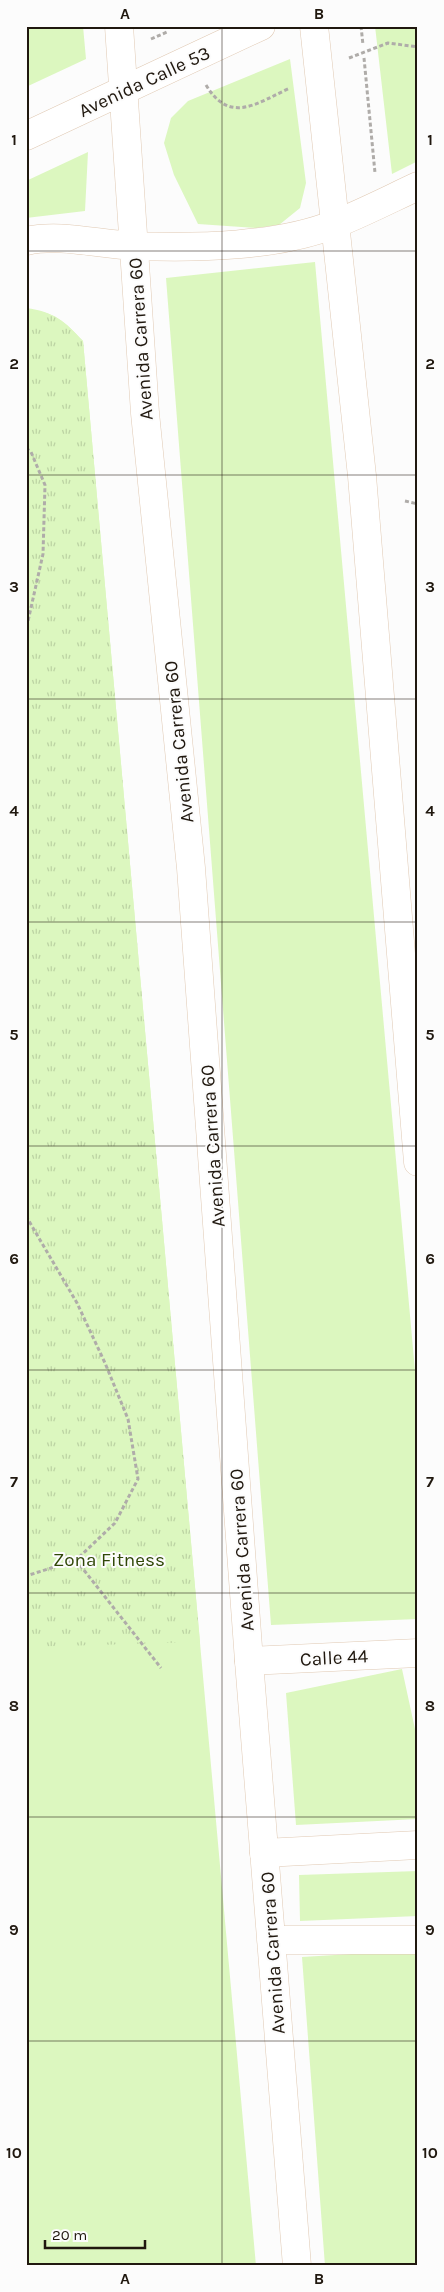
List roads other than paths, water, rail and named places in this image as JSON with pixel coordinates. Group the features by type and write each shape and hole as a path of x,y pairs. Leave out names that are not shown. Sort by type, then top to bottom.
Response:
{"main road":[{"name":"Avenida Carrera 60","path":"119,26 145,413 191,868 249,1661 297,2266"},
{"name":"Avenida Calle 53","path":"26,136 261,26"},
{"path":"314,26 362,476 418,1162"},
{"path":"26,241 64,239 134,246 187,246 255,242 301,234 334,225 418,186"},
{"name":"Calle 44","path":"249,1661 418,1653"},
{"path":"264,1853 418,1845"},
{"path":"271,1940 418,1940"}],"park label":[{"name":"Zona Fitness","path":"109,1559"}]}
